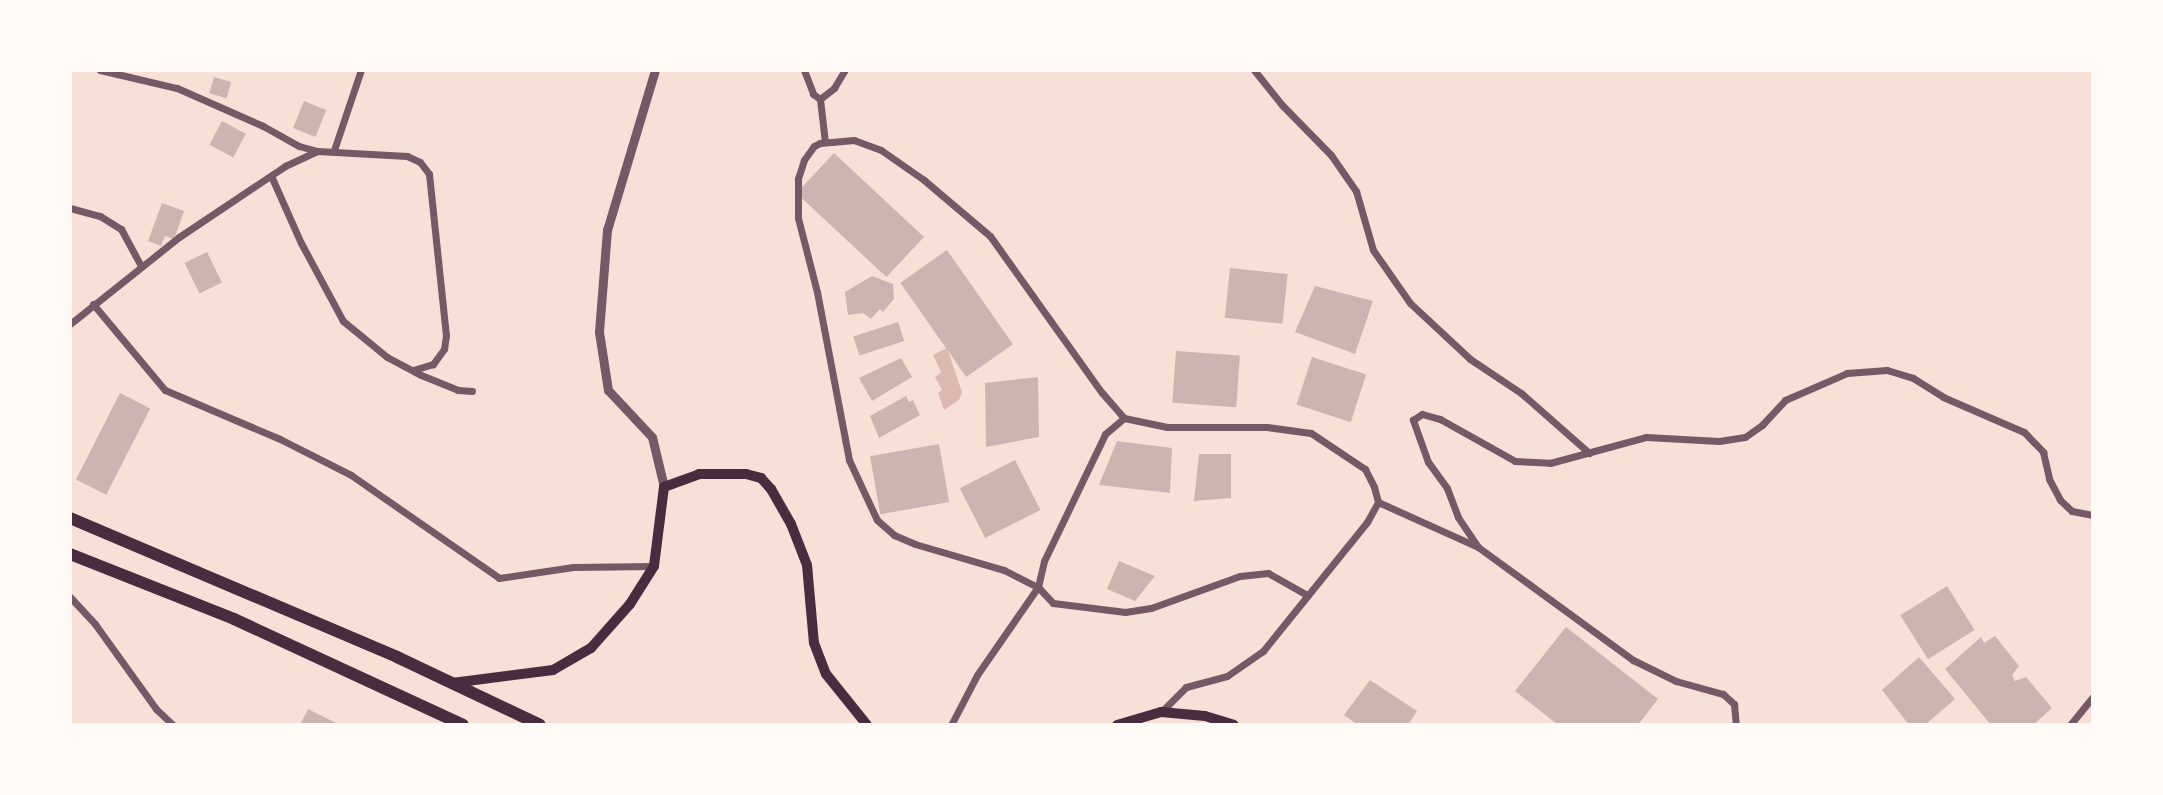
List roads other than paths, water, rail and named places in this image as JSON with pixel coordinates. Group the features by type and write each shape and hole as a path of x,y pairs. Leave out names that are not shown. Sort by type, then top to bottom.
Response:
{"highway":[{"path":"70,518 451,683 540,725"},
{"path":"70,554 234,619 463,725"}],"main road":[{"path":"451,683 553,670 591,649 630,604 654,566 664,487 699,474 723,472 761,478 771,489 791,524 807,565 814,643 826,674 867,725"},
{"path":"1117,725 1161,712 1205,716 1234,725"}],"street":[{"path":"100,70 177,88 263,126 299,146 317,151 407,156 420,162 429,174 446,335 444,349 433,364 413,370"},
{"path":"334,150 361,70"},
{"path":"655,70 607,230 600,332 608,390 652,437 664,487"},
{"path":"804,70 813,94 820,99 825,142"},
{"path":"820,99 834,88 845,70"},
{"path":"1254,70 1282,105 1331,155 1356,191 1373,250 1410,303 1470,359 1521,393 1589,453"},
{"path":"1161,712 1186,687 1227,676 1263,651 1367,522 1378,502 1374,486 1365,469 1311,433 1268,427 1167,427 1124,418 1102,393 990,236 924,180 881,150 854,140 825,142 814,146 804,160 796,197 798,218 817,292 849,460 877,520 894,535 915,544 1004,570 1038,587 1053,603 1125,612 1151,608 1240,576 1268,573 1307,595"},
{"path":"70,324 180,237 272,178 285,166 317,151"},
{"path":"272,178 301,243 343,321 363,340 413,370 458,390 472,391"},
{"path":"70,208 100,215 121,229 141,266"},
{"path":"93,304 165,390 280,439 351,475 499,578 573,567 654,566"},
{"path":"1478,547 1458,517 1447,488 1428,462 1413,420 1423,414 1440,419 1515,461 1550,463 1647,437 1719,441 1745,437 1762,425 1785,400 1810,388 1847,373 1887,370 1913,378 1943,397 2024,432 2043,452 2049,479 2060,500 2072,511 2093,515"},
{"path":"951,725 976,676 1038,587 1044,561 1105,434 1124,418"},
{"path":"1378,502 1478,547 1633,660 1676,681 1723,694 1734,704 1736,725"},
{"path":"70,597 95,624 156,709 173,725"},
{"path":"2070,725 2093,697"}]}
